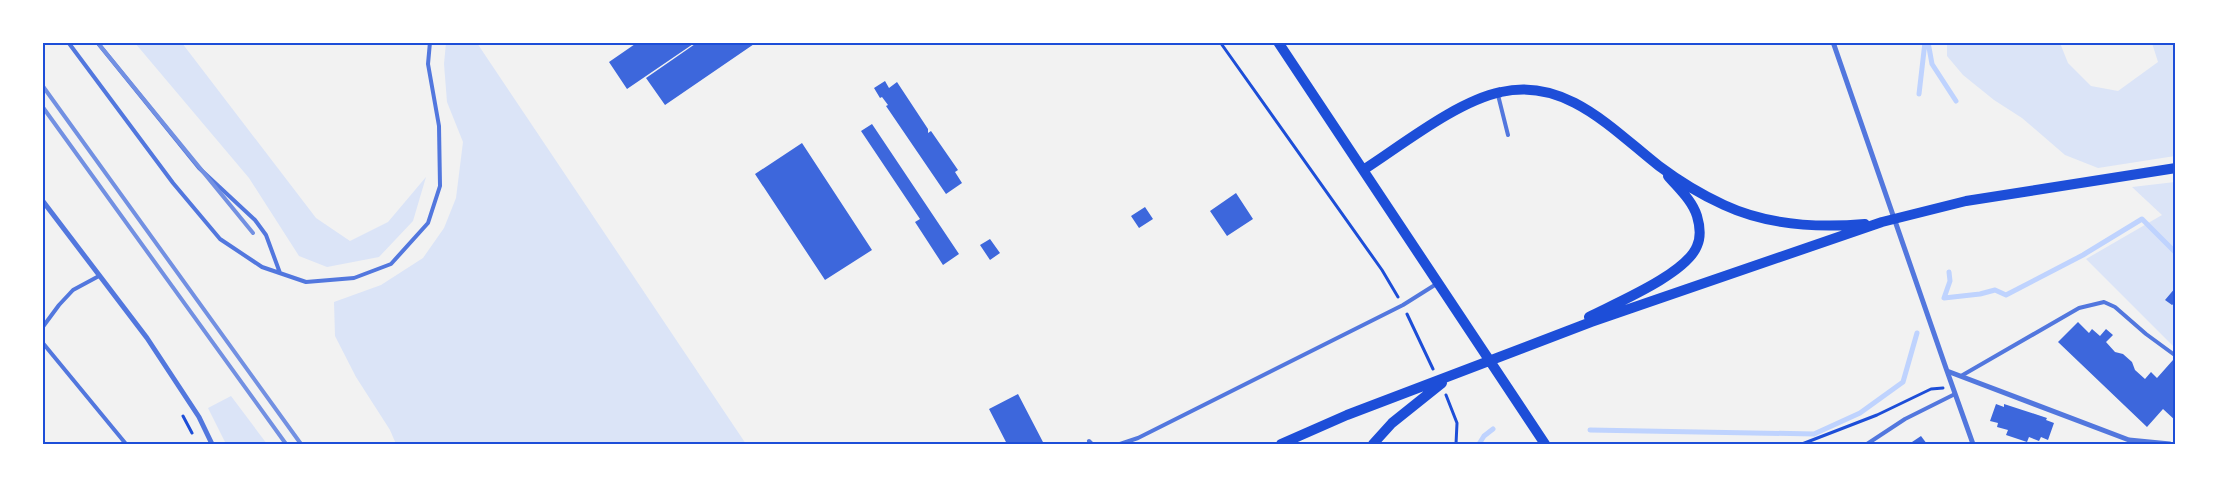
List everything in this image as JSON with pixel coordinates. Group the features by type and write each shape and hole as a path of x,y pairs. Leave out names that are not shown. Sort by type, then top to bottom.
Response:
{"main road":[{"path":"1278,42 1545,444"},
{"path":"1363,170 1459,108 1498,92 1534,90 1549,92 1575,102 1606,123 1660,167 1711,199 1751,216 1794,224 1846,230"},
{"path":"1281,444 1347,415 1562,333 1590,320 1676,270 1690,258 1697,247 1700,233 1697,215 1684,194 1660,167"},
{"path":"1590,320 1846,230 1982,198 2176,168"},
{"path":"1372,444 1416,402 1453,375"}],"street":[{"path":"1833,42 1973,444"},
{"path":"42,200 173,375 199,417 212,444"},
{"path":"1947,372 2128,440 2170,444"}],"lane":[{"path":"68,42 173,183 220,238 262,267 306,282 354,278 391,264 428,223 440,186 439,126 428,64 430,42"},
{"path":"97,42 199,168 255,220 266,235 280,273"},
{"path":"1498,92 1508,135"},
{"path":"42,328 59,304 73,290 99,276"},
{"path":"1120,444 1138,438 1403,305 1438,283"},
{"path":"1961,376 2079,308 2104,302 2115,307 2146,334 2176,356"},
{"path":"42,342 126,444"},
{"path":"1867,444 1905,419 1955,394"}],"path":[{"path":"1220,42 1382,270 1403,305 1435,373"},
{"path":"1802,444 1876,415 1931,389 1953,387"},
{"path":"1443,390 1456,415 1456,444"}],"shaded area":[{"path":"135,43 182,43 316,218 350,241 388,222 426,177 413,221 379,257 327,267 299,256 249,178"},
{"path":"446,43 477,43 746,444 396,444 390,430 356,377 335,336 334,302 381,285 423,258 444,228 456,198 463,142 447,102 444,64"},
{"path":"1947,43 2060,43 2068,63 2091,86 2118,91 2158,62 2152,43 2175,43 2175,156 2098,168 2065,155 2022,118 1994,100 1963,75 1947,56"},
{"path":"2175,182 2175,348 2086,259 2162,215 2132,187"},
{"path":"231,396 267,444 226,444 208,408"}],"building":[{"path":"638,42 696,42 627,89 609,62"},
{"path":"698,42 757,42 665,105 646,78"},
{"path":"885,81 889,88 897,82 928,129 928,133 931,131 958,170 955,172 962,183 946,194 886,106 888,105 882,97 880,98 874,88"},
{"path":"872,124 959,254 943,265 915,222 920,219 861,131"},
{"path":"802,143 872,250 825,280 755,174"},
{"path":"1236,193 1253,219 1227,236 1210,211"},
{"path":"1145,207 1153,219 1139,228 1131,216"},
{"path":"990,239 1000,253 990,260 980,245"},
{"path":"2176,287 2176,302 2172,305 2165,300"},
{"path":"2078,322 2089,333 2092,329 2100,336 2106,329 2113,335 2106,342 2115,352 2123,354 2132,362 2135,370 2145,379 2151,372 2157,378 2173,360 2176,362 2176,421 2163,409 2147,427 2058,342"},
{"path":"1018,394 1044,444 1007,444 989,409"},
{"path":"1996,404 2004,407 2004,404 2047,418 2046,420 2054,423 2048,440 2041,437 2039,441 2029,437 2027,442 2006,435 2008,430 1997,427 1998,423 1990,421"},
{"path":"1921,436 1927,444 1909,444"}],"waterway":[{"path":"1919,94 1925,42"},
{"path":"1928,42 1932,64 1956,101"},
{"path":"1949,272 1950,281 1944,298 1980,294 1995,290 2006,295 2083,255 2142,219 2176,253"},
{"path":"1590,430 1814,434 1860,413 1903,382 1917,333"},
{"path":"1479,444 1484,436 1493,429"}],"railway":[{"path":"97,42 253,233"},
{"path":"42,85 301,444"},
{"path":"42,106 286,444"}]}
